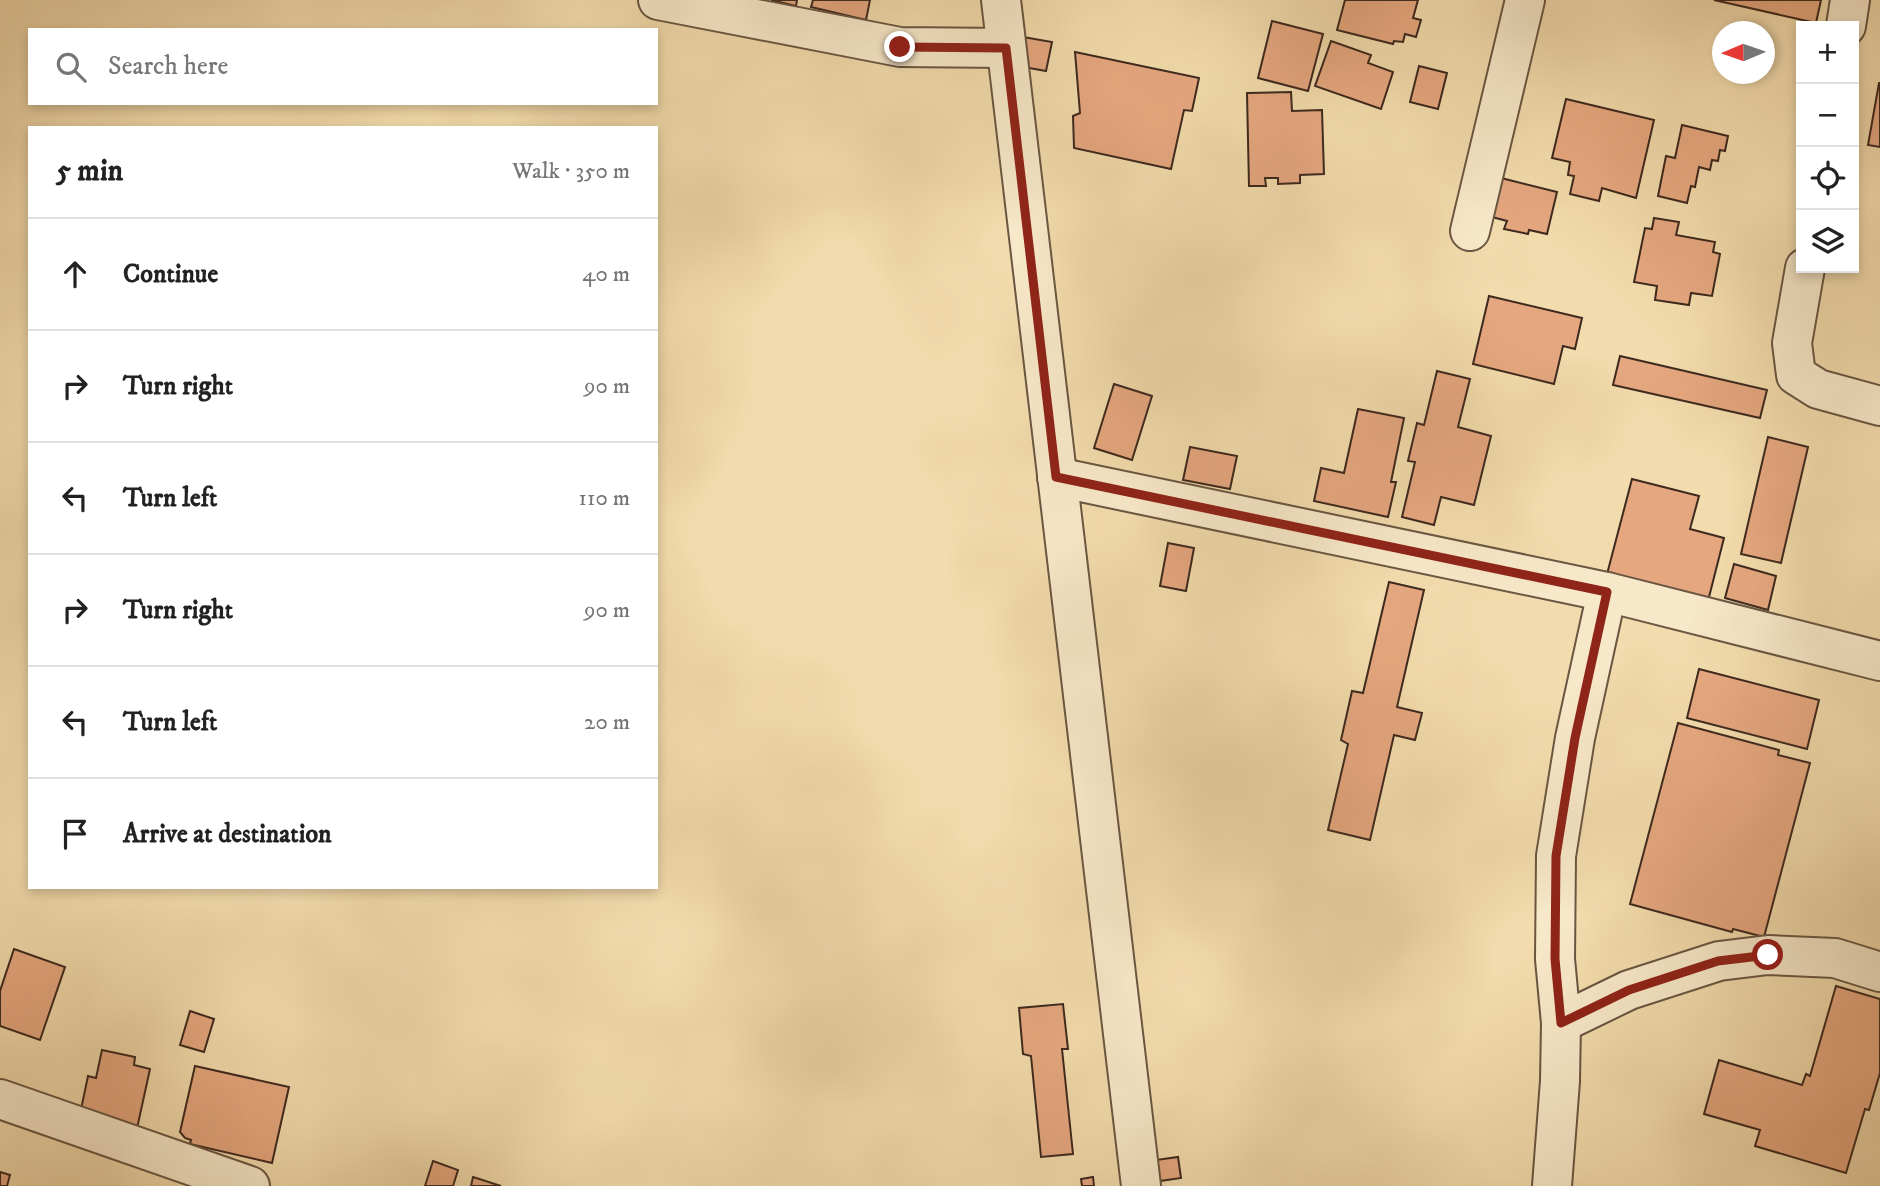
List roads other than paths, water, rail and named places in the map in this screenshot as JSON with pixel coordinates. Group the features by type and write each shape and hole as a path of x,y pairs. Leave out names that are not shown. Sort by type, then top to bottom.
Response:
{"street":[{"path":"658,0 900,47 1006,48"},
{"path":"1001,0 1141,1186"},
{"path":"1470,231 1525,0"},
{"path":"1847,21 1850,0"},
{"path":"1803,273 1792,343 1796,375 1818,389 1880,406"},
{"path":"1056,477 1607,592 1880,661"},
{"path":"1552,1186 1560,1081 1561,1023 1555,959 1556,856 1575,738 1607,592"},
{"path":"1561,1023 1629,990 1718,961 1768,955 1835,958 1880,972"},
{"path":"0,1099 250,1186"}]}
